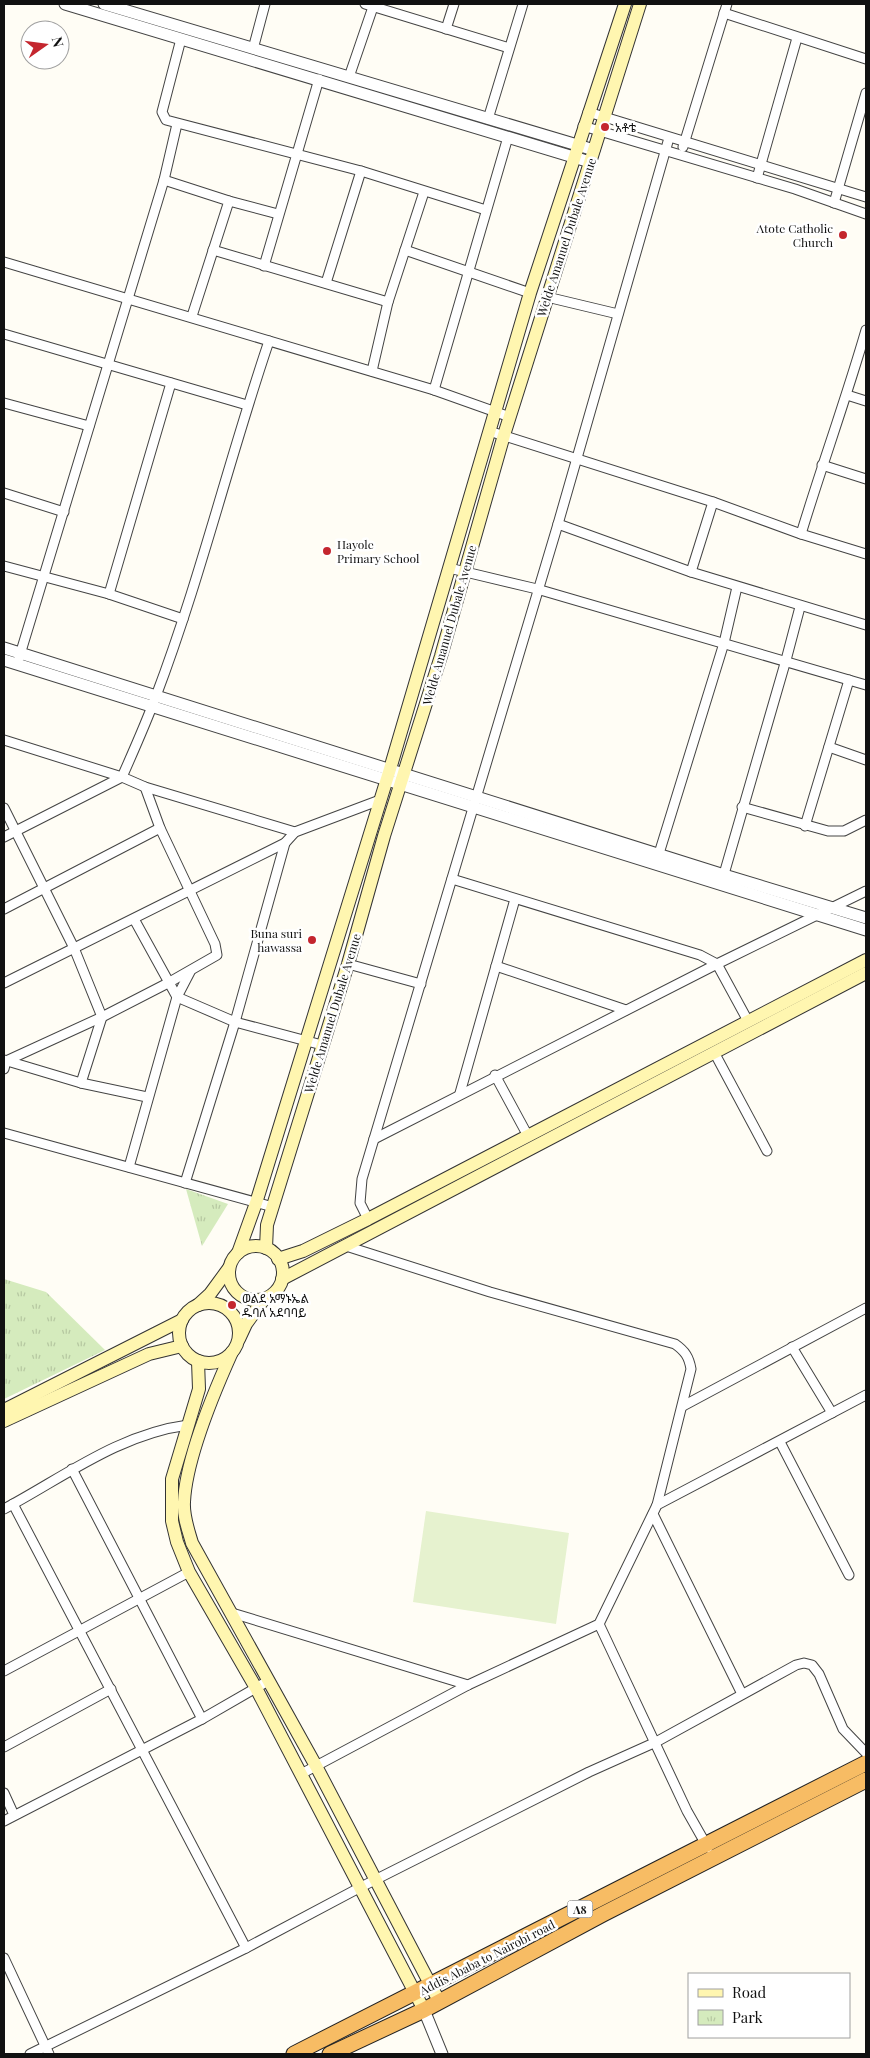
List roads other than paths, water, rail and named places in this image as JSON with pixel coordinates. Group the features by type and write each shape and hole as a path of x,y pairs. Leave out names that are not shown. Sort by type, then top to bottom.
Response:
{"highway":[{"name":"Addis Ababa to Nairobi road","path":"294,2054 416,1994 430,1985 866,1763"},
{"name":"Addis Ababa to Nairobi road","path":"330,2054 424,2010 438,2001 866,1780"}],"main road":[{"path":"198,1305 208,1303 219,1305 228,1310 237,1324 235,1346 225,1359 215,1363 198,1361 186,1352 182,1346 179,1331 182,1320 188,1311 210,1294 229,1268 238,1253 256,1203 388,774 530,293 624,4"},
{"name":"Welde Amanuel Dubale Avenue","path":"266,1248 267,1224 348,964 402,778 441,656 504,435 640,4"},
{"path":"351,893 366,898"},
{"path":"278,1259 303,1250 368,1219 866,960"},
{"path":"282,1279 866,973"},
{"path":"229,1268 229,1280 238,1293 253,1300 264,1299 274,1294 282,1279 281,1263 278,1259 266,1248 256,1246 246,1248 238,1253"},
{"path":"264,1299 246,1324 215,1389 186,1486 184,1503 185,1521 197,1553 316,1766 438,2001"},
{"path":"4,1410 182,1320"},
{"path":"4,1422 149,1354 182,1346"},
{"path":"198,1361 200,1382 172,1479 171,1500 177,1542 187,1566 256,1688 358,1888 424,2010"},
{"path":"187,1566 197,1553"}],"street":[{"path":"65,4 508,137 575,150"},
{"path":"253,49 265,4"},
{"path":"446,29 454,4"},
{"path":"488,119 523,4"},
{"path":"109,5 488,119 592,156"},
{"path":"349,77 371,5 509,48"},
{"path":"681,155 725,8 797,38 866,59"},
{"path":"757,178 797,38"},
{"path":"181,39 162,112 166,120 361,171 486,210"},
{"path":"264,266 318,79"},
{"path":"834,203 866,93"},
{"path":"588,112 684,143 761,164 866,197"},
{"path":"16,664 44,578 164,180 177,124"},
{"path":"583,126 757,178 866,214"},
{"path":"434,390 508,137"},
{"path":"368,1219 360,1203 360,1193 374,1139 558,524 669,138"},
{"path":"326,283 361,171"},
{"path":"164,180 229,201 278,214"},
{"path":"372,371 388,302 424,192"},
{"path":"192,316 229,201"},
{"path":"213,250 388,302"},
{"path":"405,250 530,293"},
{"path":"4,262 192,316 372,371 434,390 510,417"},
{"path":"547,297 618,314"},
{"path":"801,534 822,465 847,395 866,330"},
{"path":"4,334 247,405"},
{"path":"4,837 122,776 154,701 183,619 247,405 269,341"},
{"path":"109,594 172,383"},
{"path":"847,395 866,401"},
{"path":"4,403 89,426"},
{"path":"489,431 713,502 801,534 866,554"},
{"path":"822,465 866,479"},
{"path":"4,493 64,512"},
{"path":"691,572 713,502"},
{"path":"558,524 691,572 800,607 866,625"},
{"path":"4,566 109,594 183,619"},
{"path":"449,568 537,589 786,660 866,686"},
{"path":"657,858 724,643 737,587"},
{"path":"722,879 800,607"},
{"path":"4,648 154,701"},
{"path":"4,660 154,701 402,778 722,879 866,930"},
{"path":"805,826 848,680"},
{"path":"4,740 122,776 144,787 294,832"},
{"path":"829,747 866,760"},
{"path":"5,1064 102,1017 217,956 215,944 160,828 144,787"},
{"path":"185,1183 235,1022 285,843 294,832 380,800"},
{"path":"742,807 805,826 839,832 866,820"},
{"path":"4,808 74,948 102,1017 81,1083"},
{"path":"4,909 160,828"},
{"path":"4,983 285,843"},
{"path":"722,879 866,918"},
{"path":"452,880 687,950 717,964 748,1021"},
{"path":"374,1139 460,1093 866,891"},
{"path":"460,1093 515,899"},
{"path":"134,919 177,997 235,1022 322,1045"},
{"path":"348,964 421,984"},
{"path":"496,966 626,1010"},
{"path":"129,1166 147,1097 177,997 190,972"},
{"path":"714,1052 767,1152"},
{"path":"5,1064 147,1097"},
{"path":"495,1076 528,1136"},
{"path":"4,1133 273,1207"},
{"path":"301,1774 468,1686 599,1624 657,1505 691,1369 690,1358 684,1350 674,1344 490,1292 346,1246"},
{"path":"683,1406 866,1308"},
{"path":"792,1347 832,1413"},
{"path":"657,1505 780,1442 866,1395"},
{"path":"4,1509 72,1469 140,1436 168,1427 188,1425"},
{"path":"780,1442 849,1575"},
{"path":"72,1469 202,1719"},
{"path":"13,1504 246,1948"},
{"path":"653,1514 742,1694"},
{"path":"4,1671 139,1598 187,1566"},
{"path":"232,1613 468,1686"},
{"path":"599,1624 687,1811 713,1859"},
{"path":"30,2054 47,2050 358,1888 589,1772 656,1742 796,1665 804,1663 812,1665 820,1674 843,1729 866,1753"},
{"path":"4,1821 202,1719 268,1681"},
{"path":"4,1747 111,1689"},
{"path":"4,1793 14,1815"},
{"path":"4,1958 47,2050"},
{"path":"424,2010 442,2054"}],"place":[{"name":"አቶቴ","path":"605,127"},
{"name":"Atote Catholic Church","path":"843,235"},
{"name":"Hayole Primary School","path":"327,551"},
{"name":"Buna suri hawassa","path":"312,940"},
{"name":"ወልደ አማኑኤል ዱባለ አደባባይ","path":"232,1305"}]}
